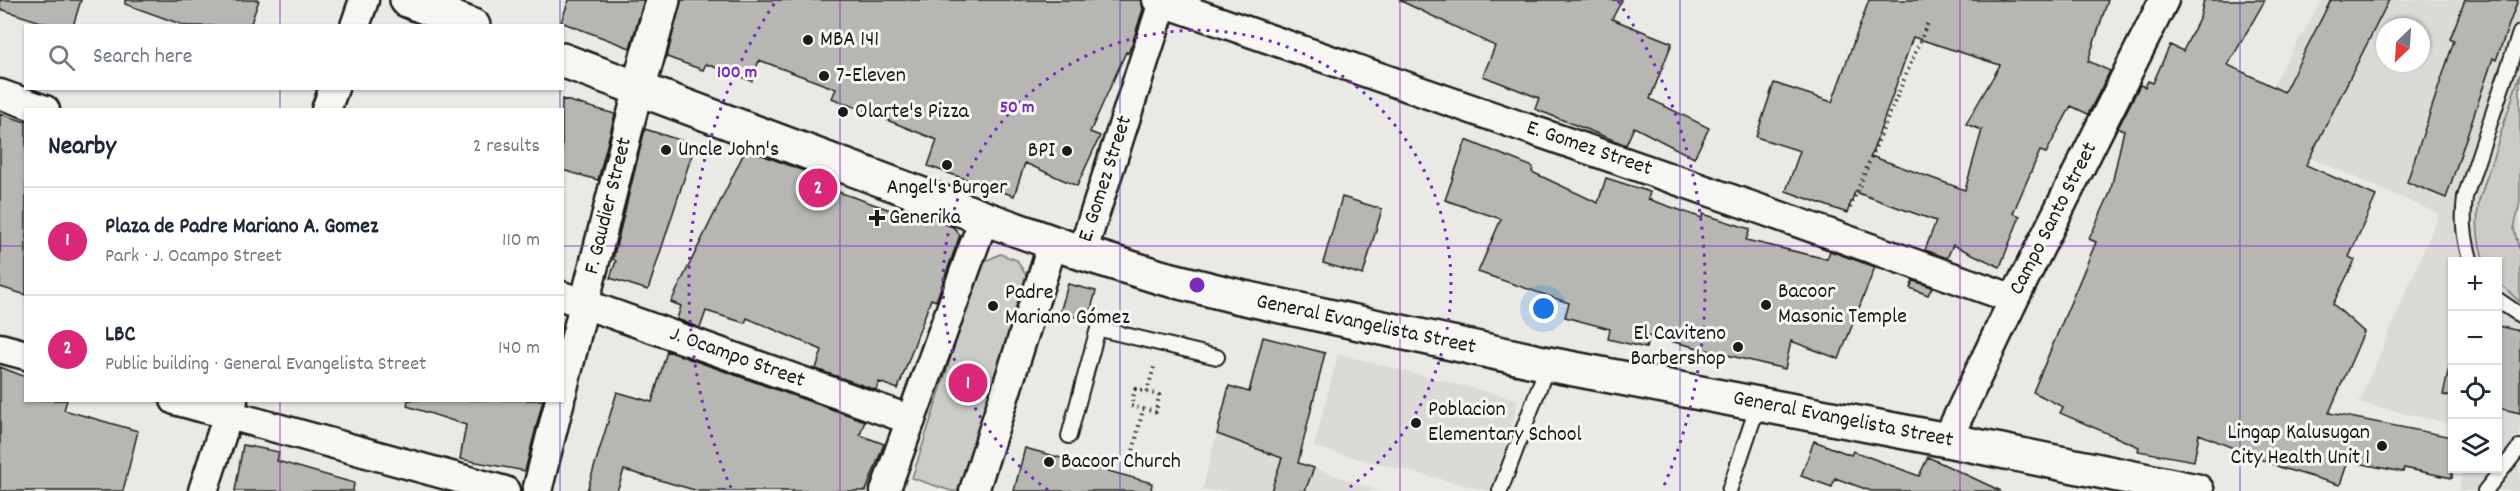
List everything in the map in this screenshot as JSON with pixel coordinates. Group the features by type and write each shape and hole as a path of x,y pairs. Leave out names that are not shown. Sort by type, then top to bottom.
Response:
{"main road":[{"path":"407,0 468,24"},
{"path":"638,90 663,0"},
{"name":"General Evangelista Street","path":"564,61 984,219 1133,270 1232,296 1548,364 1947,440 2144,486 2197,491"}],"street":[{"path":"356,24 364,0"},
{"name":"Campo Santo Street","path":"1947,440 2014,299 2164,0"},
{"name":"E. Gomez Street","path":"974,491 1160,1 2014,299"},
{"path":"327,108 333,90"},
{"name":"F. Gaudier Street","path":"564,377 574,300 638,90"},
{"path":"0,94 39,108"},
{"path":"885,491 984,219"},
{"name":"J. Ocampo Street","path":"574,300 912,420"},
{"path":"0,348 24,354"},
{"path":"189,402 230,408 506,491"},
{"path":"537,491 559,402"},
{"path":"203,491 230,408"}],"lane":[{"path":"2469,257 2464,241 2462,219 2465,197 2520,33"},
{"path":"2502,303 2520,315"},
{"path":"1069,436 1097,332 1100,329 1217,357"},
{"path":"1500,491 1548,364"},
{"path":"1729,491 1758,403"},
{"path":"2485,491 2520,447"}],"path":[{"path":"1838,237 1929,20"},
{"path":"1135,389 1159,395 1156,412 1143,409 1131,406 1135,389"},
{"path":"1132,456 1143,409"}],"shaded area":[{"path":"2322,0 2520,0 2520,491 2459,491 2462,473 2502,473 2502,257 2448,257 2448,423 2359,403 2439,214 2247,130"},
{"path":"2520,74 2520,202 2514,229 2520,252 2520,302 2502,286 2502,257 2483,257 2477,224 2479,201"},
{"path":"1000,254 1017,260 1027,277 1025,288 959,491 951,491 912,478 979,270 983,262"},
{"name":"Poblacion Elementary School","path":"1338,354 1518,400 1495,491 1314,447"},
{"path":"1217,433 1378,491 1202,491"}],"building":[{"path":"0,0 81,0 74,24 47,24 0,9"},
{"path":"125,0 259,0 251,24 180,24 125,4"},
{"path":"569,0 644,0 630,48 561,22"},
{"path":"681,0 1141,0 1143,9 1132,44 1128,53 1126,52 1090,132 1100,136 1077,186 1025,163 1014,196 928,166 937,140 832,98 836,89 759,60 752,81 706,64 703,70 667,57"},
{"path":"1399,0 1622,0 1612,19 1672,43 1650,99 1709,128 1694,158 1634,127 1626,145 1535,109 1539,98 1483,76 1495,46"},
{"path":"1869,0 2108,0 2088,61 2110,71 2088,114 2071,106 2046,153 2040,151 2013,213 2020,216 2000,267 1953,245 1947,258 1925,250 1936,221 1855,192 1847,213 1786,191 1800,151 1756,137 1774,83 1832,102","holes":["1913,37 2000,65 1966,124 1982,130 1965,190 1871,156"]},
{"path":"2204,0 2265,0 2228,65 2284,92 2331,0 2389,0 2380,18 2376,18 2376,26 2306,165 2376,196 2349,257 2355,260 2333,304 2364,332 2329,413 2448,436 2448,473 2452,473 2452,478 2404,468 2403,472 2348,461 2340,485 2282,468 2199,434 2194,461 2138,451 2139,447 2060,413 2063,407 2033,392 2096,242 2089,239 2110,193 2124,130 2118,128 2140,85 2145,87 2148,81 2153,83 2170,45 2183,51 2200,17"},
{"path":"2465,0 2518,0 2496,60 2493,58 2446,198 2407,182 2454,41 2450,39"},
{"path":"562,99 615,114 598,180 564,171 564,108 562,108"},
{"path":"0,114 24,121 24,294 0,287"},
{"path":"645,129 695,145 648,290 610,278 616,261 613,259"},
{"path":"1466,140 1533,167 1532,172 1598,203 1606,178 1650,192 1648,199 1702,218 1703,214 1750,229 1746,240 1827,259 1830,251 1875,267 1839,359 1791,341 1785,369 1649,336 1646,348 1608,339 1610,329 1565,317 1569,303 1478,272 1501,219 1445,200"},
{"path":"746,149 830,181 827,188 896,212 898,206 953,227 960,235 936,301 931,299 898,389 879,382 876,390 816,369 822,350 747,318 745,323 706,311 700,328 677,319 681,306 671,302"},
{"path":"1342,197 1382,209 1363,275 1323,263"},
{"path":"1913,281 1932,287 1928,295 1910,288"},
{"path":"1068,284 1096,291 1088,320 1060,313"},
{"path":"2502,327 2520,331 2520,413 2502,409"},
{"path":"1263,337 1325,353 1298,463 1314,468 1305,491 1271,491 1282,458 1217,434 1229,386 1249,392"},
{"path":"667,351 865,421 860,435 884,444 866,491 698,491 624,470 617,491 587,491 617,392 652,402"},
{"path":"0,367 24,376 24,402 66,402 64,410 138,431 123,491 0,491"},
{"path":"2448,372 2448,396 2443,395"},
{"path":"408,402 542,402 525,471 460,459 466,425 407,406"},
{"path":"1814,441 1851,455 1853,451 1919,476 1928,457 2001,491 1871,491 1835,478 1832,487 1801,476"},
{"path":"243,445 279,452 277,461 354,483 353,491 235,491"},
{"name":"Bacoor Church","path":"1025,448 1152,483 1151,491 1014,491"}],"place":[{"name":"MBA 141","path":"808,40"},
{"name":"7-Eleven","path":"824,76"},
{"name":"Olarte's Pizza","path":"843,112"},
{"name":"Uncle John's","path":"666,150"},
{"name":"BPI","path":"1067,151"},
{"name":"Angel's Burger","path":"947,165"},
{"name":"LBC","path":"818,188"},
{"name":"Generika","path":"877,218"},
{"name":"Bacoor Masonic Temple","path":"1766,305"},
{"name":"Padre Mariano Gómez","path":"993,306"},
{"name":"El Caviteno Barbershop","path":"1738,347"},
{"name":"Plaza de Padre Mariano A. Gomez","path":"968,383"},
{"name":"Poblacion Elementary School","path":"1416,423"},
{"name":"Lingap Kalusugan City Health Unit 1","path":"2382,446"},
{"name":"Bacoor Church","path":"1049,462"}]}
